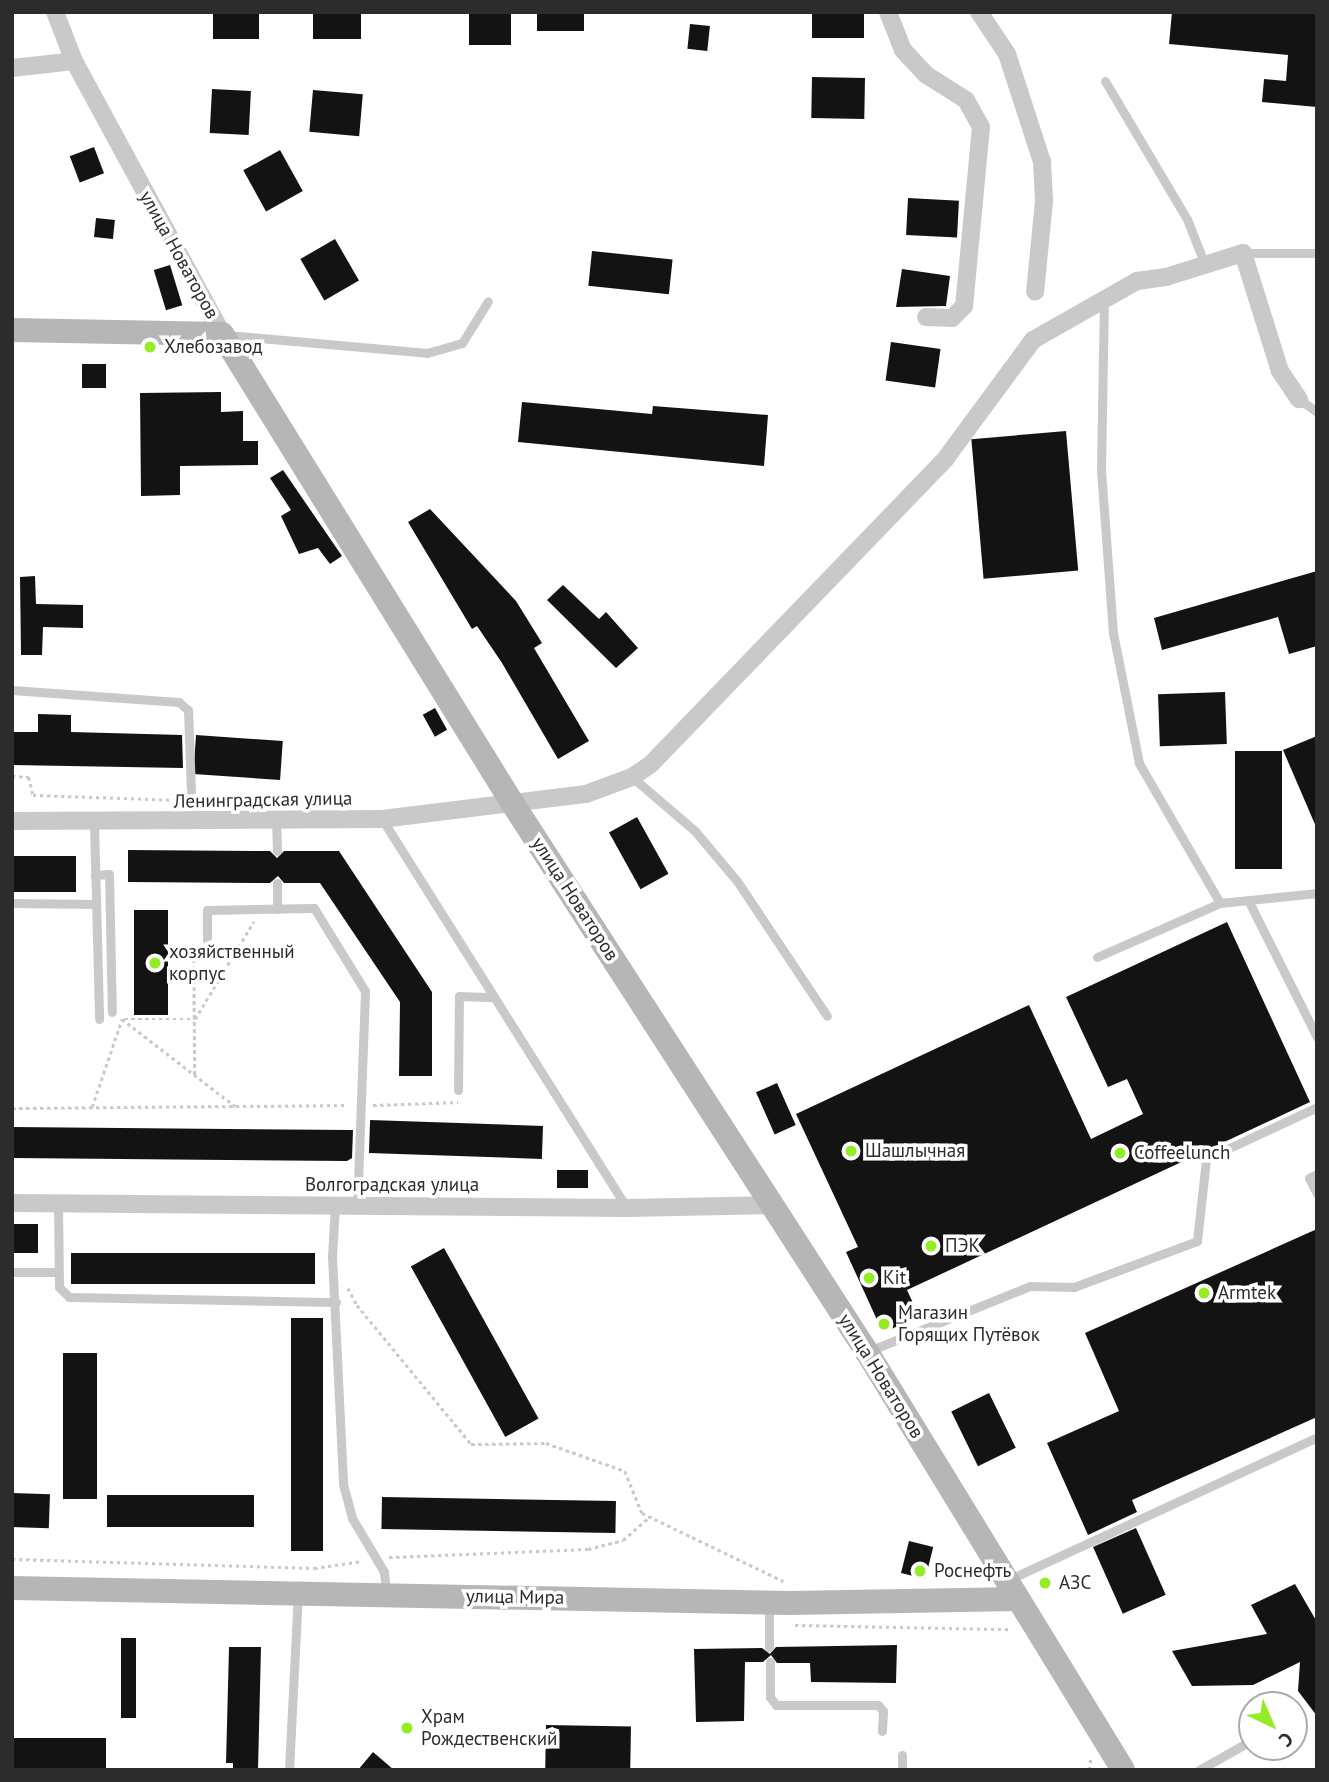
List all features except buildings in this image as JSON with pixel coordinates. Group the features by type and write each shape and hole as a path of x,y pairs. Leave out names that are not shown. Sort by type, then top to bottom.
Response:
{"street":[{"name":"улица Новаторов","path":"55,12 74,61 222,334 513,804 867,1352 1124,1770"},
{"path":"888,12 903,51 925,74 966,100 981,128 964,306 952,318 926,317"},
{"path":"978,12 1007,54 1042,162 1044,201 1034,292"},
{"path":"12,68 74,61"},
{"path":"1243,253 1280,371 1299,399"},
{"name":"Ленинградская улица","path":"12,821 94,823 382,819 586,794 632,777 651,764 946,458 1033,340 1137,281 1243,253"},
{"path":"12,330 222,334"},
{"name":"Волгоградская улица","path":"12,1203 627,1208 772,1205"},
{"name":"улица Мира","path":"12,1588 779,1602 1012,1590"}],"lane":[{"path":"1105,81 1187,219 1205,265"},
{"path":"1243,253 1317,253"},
{"path":"1104,299 1101,469 1116,646 1139,764 1220,903"},
{"path":"222,334 426,353 462,343 488,301"},
{"path":"1299,399 1317,412"},
{"path":"12,690 179,702 188,710 192,822"},
{"path":"632,777 695,831 737,881 827,1016"},
{"path":"382,819 627,1208"},
{"path":"276,821 277,850"},
{"path":"94,823 99,1019"},
{"path":"96,875 109,874 113,1012"},
{"path":"277,883 277,909"},
{"path":"1097,957 1220,903 1317,893"},
{"path":"1248,901 1317,1037"},
{"path":"12,903 96,904"},
{"path":"207,940 207,911 314,908 365,992 358,1206"},
{"path":"458,1090 459,996 494,997"},
{"path":"867,1352 1030,1286 1074,1287 1197,1241 1206,1159 1317,1107"},
{"path":"1317,1174 1309,1178 1317,1194"},
{"path":"58,1203 58,1272 62,1292 79,1299 336,1302"},
{"path":"335,1206 332,1256 343,1484 352,1518 378,1558 387,1595"},
{"path":"12,1272 58,1272"},
{"path":"1012,1590 1317,1437"},
{"path":"289,1770 298,1593"},
{"path":"769,1647 779,1602"},
{"path":"769,1662 774,1703 878,1705 883,1710 882,1731"},
{"path":"1199,1770 1238,1748"},
{"path":"902,1755 902,1770"}],"path":[{"path":"12,776 29,776 33,795 191,800"},
{"path":"195,1019 261,909"},
{"path":"195,1074 194,940 207,940"},
{"path":"113,1012 235,1106"},
{"path":"122,1018 195,1019"},
{"path":"92,1107 122,1018"},
{"path":"12,1108 458,1104 458,1090"},
{"path":"332,1256 357,1305 471,1444 546,1443 625,1471 642,1513 791,1585 779,1602 789,1625 1012,1628 1019,1639"},
{"path":"12,1559 314,1568 378,1558 447,1552 588,1549 623,1540 649,1517"},
{"path":"1089,1770 1091,1751"}],"place":[{"name":"Хлебозавод","path":"150,347"},
{"name":"хозяйственный корпус","path":"155,963"},
{"name":"Шашлычная","path":"851,1151"},
{"name":"Coffeelunch","path":"1120,1153"},
{"name":"ПЭК","path":"931,1246"},
{"name":"Kit","path":"869,1278"},
{"name":"Armtek","path":"1204,1293"},
{"name":"Магазин Горящих Путёвок","path":"884,1324"},
{"name":"Роснефть","path":"920,1571"},
{"name":"АЗС","path":"1045,1583"},
{"name":"Храм Рождественский","path":"407,1728"}]}
